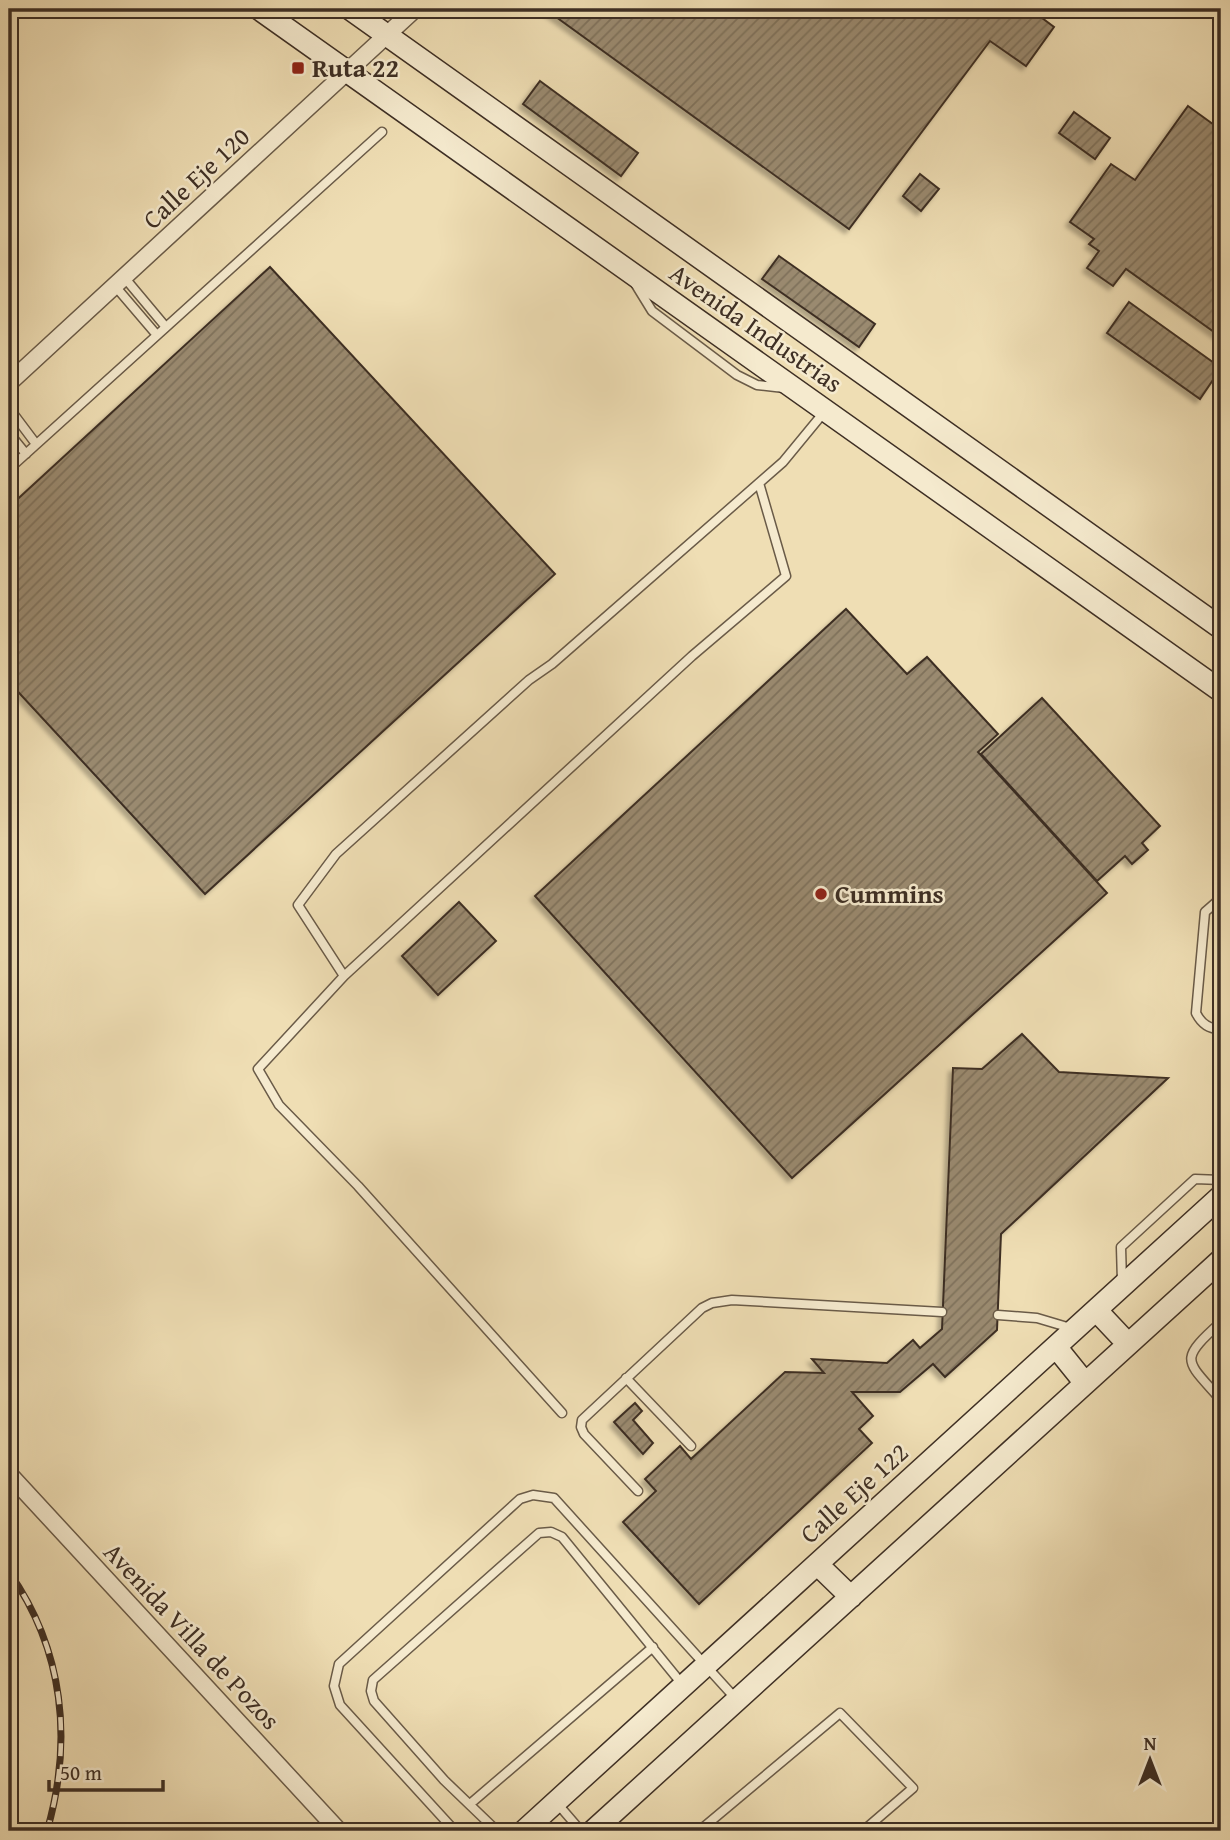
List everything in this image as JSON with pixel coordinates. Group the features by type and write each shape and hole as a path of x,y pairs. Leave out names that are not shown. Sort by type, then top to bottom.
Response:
{"main road":[{"name":"Avenida Industrias","path":"259,9 1221,691"},
{"name":"Avenida Industrias","path":"350,9 1221,628"},
{"name":"Calle Eje 122","path":"524,1831 1221,1196"},
{"path":"593,1831 1221,1259"},
{"path":"1096,1310 1128,1344"},
{"path":"1056,1347 1085,1383"},
{"path":"817,1564 850,1597"}],"street":[{"name":"Calle Eje 120","path":"9,383 415,9"},
{"name":"Avenida Villa de Pozos","path":"9,1474 339,1831"}],"lane":[{"path":"9,469 382,132"},
{"path":"120,281 165,326"},
{"path":"120,281 156,334"},
{"path":"9,408 36,444"},
{"path":"344,976 298,905 337,854 529,680 552,664 783,463 825,411"},
{"path":"9,433 26,454"},
{"path":"562,1413 358,1186 279,1105 258,1069 344,976 692,656 786,576 759,483"},
{"path":"1221,898 1205,912 1196,1013 1200,1021 1210,1028 1221,1030"},
{"path":"1122,1286 1121,1247 1195,1179 1221,1180"},
{"path":"638,1491 584,1434 582,1420 702,1308 721,1301 942,1312"},
{"path":"998,1315 1037,1318 1075,1329"},
{"path":"1221,1322 1194,1348 1191,1360 1196,1371 1221,1400"},
{"path":"626,1378 691,1446"},
{"path":"455,1831 340,1705 334,1686 340,1664 520,1499 533,1495 554,1498 737,1700"},
{"path":"497,1831 444,1780 374,1701 371,1691 373,1680 539,1532 551,1532 562,1537 683,1686"},
{"path":"470,1804 653,1647"},
{"path":"699,1831 840,1713 913,1788 863,1831"},
{"path":"556,1802 581,1831"}],"building":[{"path":"545,9 1001,9 1007,13 1010,9 1030,9 1054,27 1026,66 990,41 849,229"},
{"path":"540,81 638,153 621,176 523,104"},
{"path":"1188,106 1221,130 1221,337 1126,269 1113,286 1087,268 1099,251 1089,244 1094,239 1070,222 1111,164 1135,180"},
{"path":"1074,112 1110,138 1095,159 1059,133"},
{"path":"920,174 939,189 921,211 903,196"},
{"path":"779,256 875,324 859,347 762,279"},
{"path":"270,267 555,574 205,894 9,682 9,507"},
{"path":"1129,302 1221,368 1200,399 1107,333"},
{"name":"Cummins","path":"846,609 907,674 927,657 998,734 978,752 1107,893 792,1178 535,896"},
{"path":"1042,698 1160,826 1142,843 1148,850 1132,864 1125,856 1097,881 981,754"},
{"path":"459,902 496,941 438,995 402,956"},
{"path":"1022,1034 1059,1072 1168,1078 1001,1234 997,1330 945,1377 933,1364 900,1392 852,1392 873,1416 859,1429 872,1443 699,1604 623,1522 656,1491 645,1479 680,1446 691,1459 785,1372 824,1373 812,1359 887,1363 913,1340 920,1348 942,1329 953,1068 982,1069"},
{"path":"635,1403 642,1411 633,1420 653,1443 643,1454 614,1422"}],"railway":[{"path":"9,1572 42,1633 52,1664 58,1697 60,1764 47,1831"}],"place":[{"name":"Ruta 22","path":"298,68"},
{"name":"Cummins","path":"821,894"}]}
